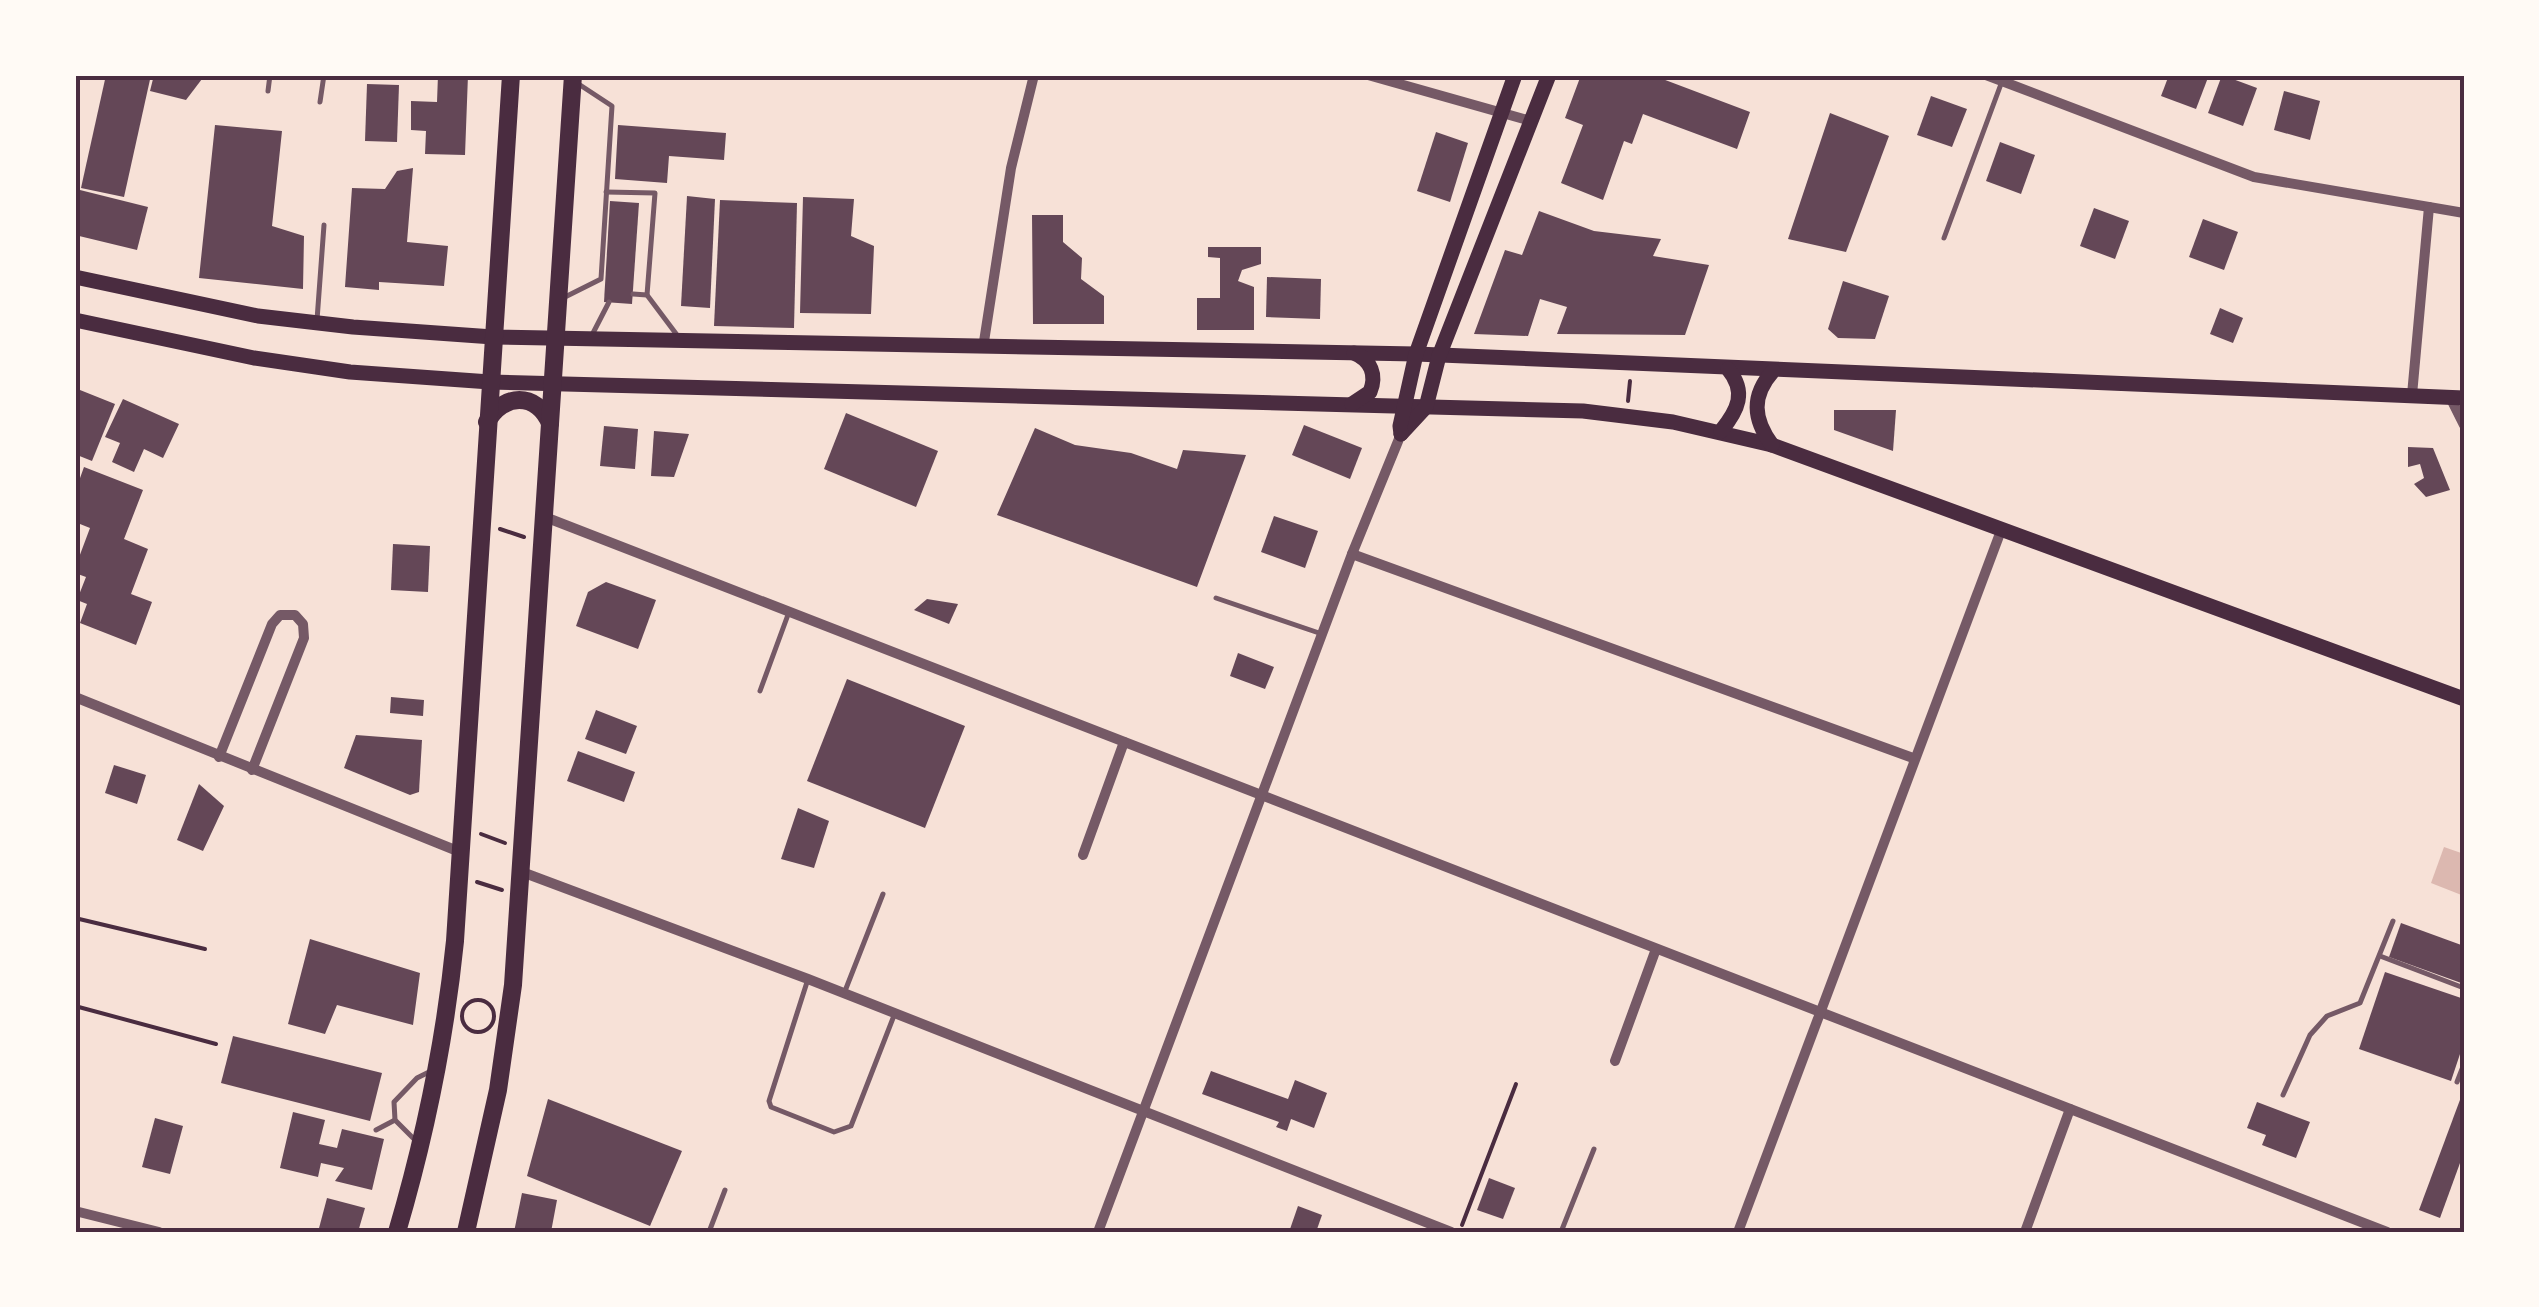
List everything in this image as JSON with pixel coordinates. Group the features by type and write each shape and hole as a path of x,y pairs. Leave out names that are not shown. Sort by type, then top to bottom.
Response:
{"main road":[{"path":"397,1232 448,1010 512,75"},
{"path":"1401,434 1416,354 1515,75"},
{"path":"1401,434 1426,408 1439,356 1550,75"},
{"path":"466,1232 498,1090 513,985 573,78"},
{"path":"75,277 219,309 317,323 493,337 1416,354 2457,397"},
{"path":"75,320 254,358 350,372 490,382 1404,405 1627,416 1720,431 1772,445 2464,700"},
{"path":"1352,353 1365,359 1374,378 1365,398 1352,404"},
{"path":"1720,431 1739,404 1736,379 1728,369"},
{"path":"1772,370 1756,396 1755,412 1759,427 1772,445"},
{"path":"487,422 503,403 519,399 539,406 551,423"}],"street":[{"path":"983,348 1010,168 1034,75"},
{"path":"1368,75 1532,120"},
{"path":"1986,75 2254,176 2341,194 2464,210"},
{"path":"2412,395 2429,206"},
{"path":"2457,397 2464,425"},
{"path":"1098,1232 1352,554 1401,434"},
{"path":"544,517 2387,1232"},
{"path":"1738,1232 2002,528"},
{"path":"1352,554 1913,758"},
{"path":"219,756 272,624 280,615 295,615 304,624 304,638 252,770"},
{"path":"75,696 460,852"},
{"path":"1084,855 1124,742"},
{"path":"522,872 808,979 1451,1232"},
{"path":"1615,1061 1656,948"},
{"path":"2025,1232 2070,1109"},
{"path":"75,1210 159,1232"}],"lane":[{"path":"268,91 270,75"},
{"path":"320,102 324,75"},
{"path":"559,300 603,281 612,106 573,78"},
{"path":"1944,238 2002,81"},
{"path":"606,192 655,193 647,295 682,341"},
{"path":"317,323 324,225"},
{"path":"633,294 647,295"},
{"path":"590,338 609,302"},
{"path":"1216,598 1322,634"},
{"path":"760,691 789,612"},
{"path":"844,993 883,894"},
{"path":"2283,1095 2310,1035 2327,1016 2360,1003 2393,921"},
{"path":"2380,956 2464,988"},
{"path":"808,979 770,1107 834,1132 850,1126 895,1013"},
{"path":"2457,1082 2464,1064"},
{"path":"420,1144 394,1120 394,1102 417,1078 437,1069"},
{"path":"376,1130 394,1120"},
{"path":"1561,1232 1594,1149"},
{"path":"709,1232 725,1190"}],"path":[{"path":"1627,416 1632,364"},
{"path":"481,521 543,543"},
{"path":"462,827 523,849"},
{"path":"459,876 520,896"},
{"path":"75,918 204,949"},
{"path":"476,999 486,1001 493,1009 494,1020 479,1033 462,1023 461,1013 466,1004 476,999"},
{"path":"75,1006 216,1044"},
{"path":"1460,1232 1516,1084"}],"shaded area":[{"path":"2444,847 2464,854 2464,896 2431,883"}],"building":[{"path":"106,75 151,75 124,197 81,188"},
{"path":"154,75 205,75 186,100 150,91"},
{"path":"438,75 468,75 465,155 425,154 426,131 411,130 411,101 437,102"},
{"path":"1581,75 1652,75 1750,112 1737,149 1643,114 1632,144 1624,141 1603,200 1561,183 1583,125 1565,118"},
{"path":"2169,75 2209,75 2196,109 2161,96"},
{"path":"2222,75 2257,88 2243,126 2208,113"},
{"path":"367,84 399,85 397,142 365,141"},
{"path":"2284,91 2320,101 2310,140 2274,130"},
{"path":"1931,96 1967,109 1952,147 1917,135"},
{"path":"1830,113 1889,136 1846,252 1788,239"},
{"path":"215,125 282,131 272,226 304,236 303,289 199,278"},
{"path":"618,125 726,133 724,160 669,156 667,183 615,179"},
{"path":"1436,132 1468,143 1450,202 1417,191"},
{"path":"2000,142 2035,155 2021,194 1986,181"},
{"path":"413,168 407,242 448,246 444,286 379,282 379,290 345,287 352,188 385,189 397,171"},
{"path":"80,190 148,207 137,250 75,235"},
{"path":"687,196 715,199 710,308 681,306"},
{"path":"803,197 854,199 851,236 874,246 871,314 800,313"},
{"path":"720,200 797,203 794,328 714,326"},
{"path":"610,201 639,203 632,304 604,302"},
{"path":"2094,208 2129,221 2115,259 2080,246"},
{"path":"1539,211 1594,231 1661,239 1653,256 1709,265 1685,335 1557,334 1567,307 1540,299 1528,336 1474,334 1505,250 1522,255"},
{"path":"1032,215 1063,215 1063,242 1082,258 1081,279 1104,296 1104,324 1033,324"},
{"path":"2203,219 2238,232 2224,270 2189,257"},
{"path":"1208,247 1261,247 1261,264 1242,270 1238,281 1254,287 1254,330 1197,330 1197,298 1220,298 1220,258 1208,257"},
{"path":"1267,277 1321,279 1320,319 1266,317"},
{"path":"1843,281 1889,296 1875,339 1838,338 1828,329"},
{"path":"2220,308 2243,318 2233,343 2210,334"},
{"path":"75,388 115,404 92,461 77,455"},
{"path":"123,399 179,424 163,458 144,449 134,472 112,462 120,443 105,437"},
{"path":"1834,410 1896,410 1893,451 1834,430"},
{"path":"846,413 938,451 916,507 824,469"},
{"path":"1304,425 1362,448 1350,479 1292,455"},
{"path":"604,426 638,429 635,469 600,466"},
{"path":"1035,428 1075,445 1131,453 1177,469 1183,450 1246,455 1197,587 997,515"},
{"path":"654,431 689,434 674,477 651,476"},
{"path":"2408,447 2433,448 2450,490 2426,497 2414,484 2424,478 2420,464 2408,467"},
{"path":"84,467 143,490 124,539 148,549 131,594 152,602 136,645 80,623 87,604 77,600 86,577 75,573 75,568 90,528 75,522 75,492"},
{"path":"1274,516 1318,531 1305,568 1261,552"},
{"path":"393,544 430,546 428,592 391,590"},
{"path":"606,582 656,600 638,649 576,626 588,592"},
{"path":"927,599 958,604 949,624 914,610"},
{"path":"1238,653 1274,667 1265,689 1230,676"},
{"path":"847,679 965,726 925,828 807,781"},
{"path":"391,697 424,700 423,716 390,713"},
{"path":"596,710 637,726 626,754 585,739"},
{"path":"356,735 422,740 419,792 410,795 344,768"},
{"path":"578,751 635,772 624,802 567,781"},
{"path":"114,765 146,775 137,804 105,793"},
{"path":"199,784 224,806 203,851 177,840"},
{"path":"798,808 829,821 814,868 781,859"},
{"path":"2401,923 2464,946 2464,984 2389,957"},
{"path":"310,939 420,973 413,1025 337,1005 325,1034 288,1024"},
{"path":"2385,972 2464,999 2464,1042 2451,1081 2359,1049"},
{"path":"233,1036 382,1073 370,1121 221,1083"},
{"path":"1211,1071 1288,1099 1295,1080 1327,1093 1314,1128 1291,1119 1287,1131 1276,1127 1279,1122 1202,1094"},
{"path":"2464,1089 2464,1152 2440,1218 2419,1210"},
{"path":"548,1099 682,1151 650,1226 527,1176"},
{"path":"2257,1102 2310,1122 2296,1158 2262,1145 2266,1135 2247,1128"},
{"path":"293,1112 325,1120 319,1144 337,1148 342,1129 384,1139 372,1190 335,1181 344,1168 321,1163 318,1177 280,1168"},
{"path":"155,1118 183,1126 170,1174 142,1167"},
{"path":"1489,1178 1515,1188 1503,1219 1477,1210"},
{"path":"522,1193 557,1200 551,1232 514,1232"},
{"path":"327,1198 365,1208 358,1232 318,1232"},
{"path":"1298,1206 1322,1215 1316,1232 1289,1232"}]}
